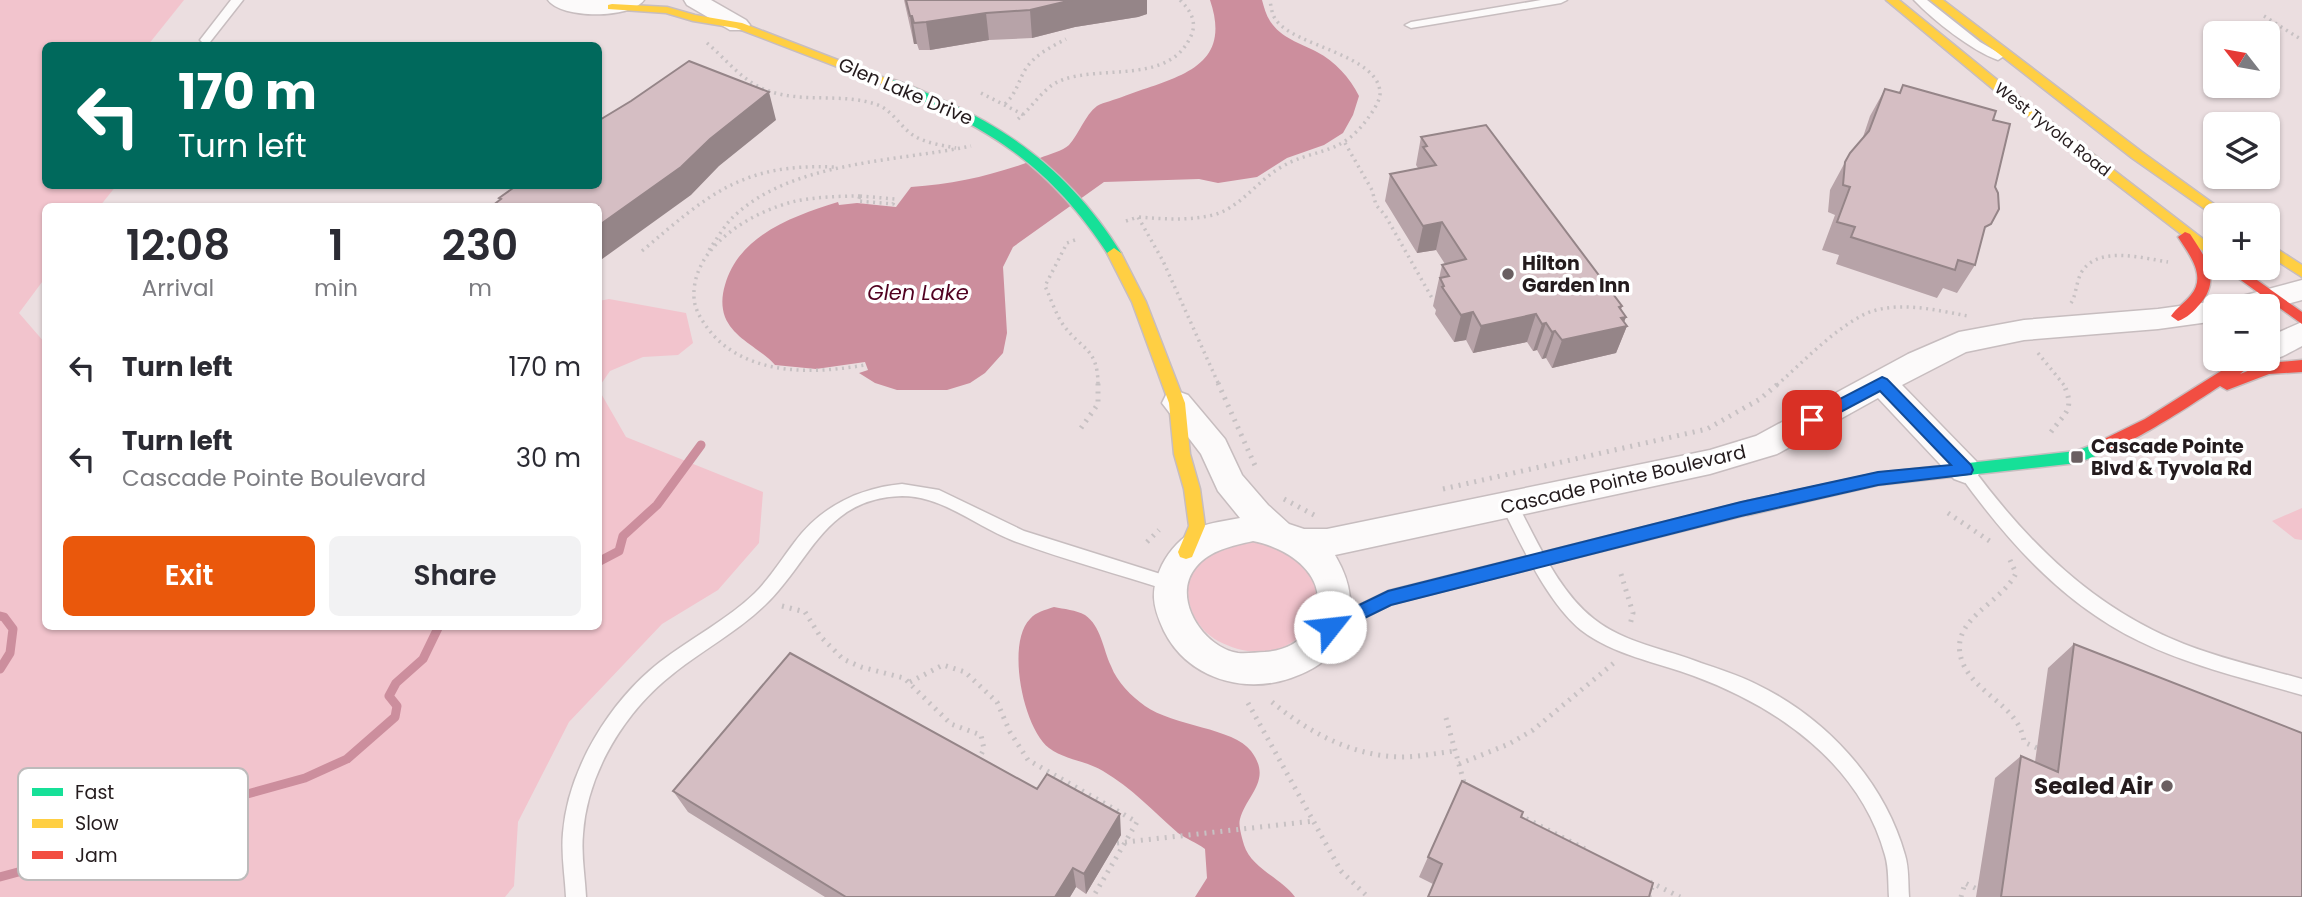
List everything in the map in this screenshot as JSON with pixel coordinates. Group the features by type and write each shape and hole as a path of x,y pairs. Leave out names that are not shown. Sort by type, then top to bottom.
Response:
{"street":[{"path":"559,0 574,7 622,3"},
{"name":"Glen Lake Drive","path":"695,0 738,25"},
{"name":"West Tyvola Road","path":"1892,0 2203,246"},
{"name":"West Tyvola Road","path":"1937,0 2137,155 2205,203"},
{"name":"Glen Lake Drive","path":"622,3 738,25 932,99 998,132 1029,153 1056,177 1093,217 1139,302 1177,402 1182,454 1192,489 1198,526 1186,552"},
{"path":"2178,316 2196,303 2207,286 2207,270 2180,229"},
{"path":"2280,242 2289,245"},
{"path":"2280,256 2302,272"},
{"path":"2247,280 2267,294"},
{"path":"2280,296 2302,290"},
{"path":"2280,304 2302,319"},
{"name":"Cascade Pointe Boulevard","path":"1289,538 1328,543 1358,538 1710,462 1766,445 1959,343 2005,334 2203,313"},
{"path":"2280,344 2302,333"},
{"path":"2185,400 2268,369 2302,366"},
{"path":"1330,627 1388,598 1878,478 2077,457 2150,424 2232,371"},
{"path":"1882,383 1965,470"},
{"name":"Glen Lake Drive","path":"1177,402 1214,448 1229,482 1256,514 1289,538"},
{"path":"1252,528 1289,538 1318,559 1330,578 1335,603 1330,627 1315,648 1292,663 1263,670 1232,667 1205,656 1183,638 1171,614 1168,592 1173,571 1186,552 1205,538 1227,530 1252,528"}],"lane":[{"path":"206,40 237,0"},
{"path":"1411,25 1561,0"},
{"path":"1920,0 1976,44 2037,77"},
{"path":"1965,470 2013,532 2050,573 2080,598 2138,632 2179,650 2302,687"},
{"path":"576,897 573,826 580,792 615,724 650,682 695,646 735,622 768,591 822,521 843,507 882,493 920,491 940,497 1018,536 1170,584"},
{"path":"1509,505 1576,615 1589,625 1624,643 1755,692 1815,733 1844,763 1884,826 1896,857 1899,897"}],"path":[{"path":"642,251 703,200 725,186 783,169 838,167 970,147 1026,114 1037,97 1064,79 1086,74 1139,71 1157,66 1171,59 1189,43 1194,28 1190,11 1180,0"},
{"path":"1138,217 1186,220 1225,211 1279,168 1345,143 1360,130 1375,109 1381,88 1375,80 1348,57 1306,41 1282,26 1275,19 1270,0"},
{"path":"2264,16 2302,40"},
{"path":"701,39 724,56 743,76 765,90 807,99 864,101 889,111 921,139 960,149"},
{"path":"1005,104 1018,92 1023,74 1033,60 1066,39"},
{"path":"1345,143 1372,190 1376,205 1385,215 1432,298"},
{"path":"838,167 779,188 742,211 716,236 696,276 693,299 701,322 725,344 752,361 786,369 832,370 864,365"},
{"path":"709,250 727,234 770,209 795,201 860,196 895,199 893,204 858,201 860,196"},
{"path":"2060,304 2073,303 2079,274 2094,260 2123,256 2168,262"},
{"path":"1435,491 1707,429 1760,399 1857,318 1906,307 1939,309 1969,317 2042,356 2065,387 2068,401 2067,414 2051,429 2046,460"},
{"path":"1948,513 1999,547"},
{"path":"2005,554 2016,573 2014,580 2006,590 1971,617 1964,627 1960,644 1961,656 1966,670 1978,687 2024,730 2024,742 2036,748"},
{"path":"1459,764 1509,744 1533,730 1621,654 1633,613 1621,574"},
{"path":"757,601 805,612 820,636 844,659 861,667 904,678 951,724 981,735 985,742 985,751 975,765"},
{"path":"909,682 943,665 965,672 997,702 1010,732 1028,760 1137,822 1093,897"},
{"path":"1272,702 1289,717 1334,740 1364,751 1400,757 1455,751"},
{"path":"1248,703 1341,871 1368,897"},
{"path":"1446,718 1466,789"},
{"path":"1513,813 1595,854"},
{"path":"1117,843 1314,821"},
{"path":"1642,878 1680,897"},
{"path":"1961,897 1965,883 1977,889"},
{"path":"1649,897 1653,884"}],"shaded area":[{"path":"0,0 184,0 150,42 42,42 42,189 114,189 102,203 42,203 42,282 19,313 42,340 42,630 602,630 602,395 626,437 763,492 759,543 718,590 662,624 569,722 518,822 514,886 505,897 0,897"},
{"path":"609,299 686,313 693,343 678,355 643,357 610,371 602,383 602,300"},
{"path":"2302,508 2302,540 2295,539 2272,521"},
{"path":"1248,539 1282,549 1304,565 1315,586 1315,608 1307,628 1290,643 1267,651 1238,649 1214,638 1196,619 1189,599 1190,579 1199,561 1217,548"}],"water":[{"name":"Glen Lake","path":"1210,0 1262,0 1274,27 1291,40 1324,56 1341,71 1359,96 1343,133 1324,145 1287,158 1257,177 1218,183 1199,179 1104,182 1013,247 1003,267 1007,333 1003,353 985,373 970,383 947,390 897,390 875,383 859,373 868,370 865,362 816,369 775,365 729,325 722,301 725,285 742,253 755,240 786,221 838,202 839,205 857,203 896,207 911,187 977,177 1024,164 1063,149 1073,141 1097,106 1179,76 1206,56 1214,42 1215,23"},
{"path":"1054,607 1085,615 1095,625 1117,678 1145,706 1157,713 1231,737 1251,751 1260,770 1259,779 1240,819 1244,845 1253,860 1295,897 1195,897 1207,878 1205,849 1178,833 1114,778 1097,768 1055,752 1040,738 1025,705 1019,646 1030,619"}],"building":[{"path":"906,0 1072,0 1030,10 914,23"},
{"path":"689,61 769,92 710,139 681,167 602,223 602,203 496,203 512,189 602,189 602,119"},
{"path":"1903,85 1996,111 1993,120 2010,124 1995,187 1999,209 1991,224 1985,227 1975,265 1958,260 1955,270 1851,237 1855,227 1837,222 1850,187 1843,185 1845,162 1869,131 1885,89 1900,93"},
{"name":"Hilton Garden Inn","path":"1486,125 1622,306 1619,307 1626,317 1621,318 1627,326 1562,340 1546,323 1542,324 1536,314 1481,326 1473,312 1461,315 1442,287 1444,286 1440,278 1449,276 1442,265 1466,259 1442,222 1423,226 1390,174 1436,165 1423,147 1427,146 1421,137"},
{"name":"Sealed Air","path":"2074,644 2302,733 2302,897 2001,897 2021,756 2058,772"},
{"path":"790,653 1037,789 1047,774 1120,814 1084,874 1073,868 1055,897 846,897 673,791"},
{"path":"1462,781 1523,812 1521,817 1653,883 1649,897 1428,897 1442,864 1428,857"}],"waterway":[{"path":"602,560 619,551 623,536 657,505 701,445"},
{"path":"0,616 4,617 13,629 10,653 0,669"},
{"path":"248,794 305,778 347,759 395,717 397,706 389,696 396,683 423,659 437,630"},
{"path":"0,877 18,872"}],"traffic: fast":[{"path":"894,84 960,113 1020,149 1071,194 1114,253"},
{"path":"1748,508 1878,479 2077,457 2100,448"}],"traffic: slow":[{"path":"1892,0 1997,86 2203,246"},
{"path":"1936,0 2137,155 2205,203"},
{"path":"612,7 667,10 693,18 738,25 894,84"},
{"path":"1114,253 1139,302 1177,403 1182,454 1192,489 1197,526 1186,552"},
{"path":"2280,256 2302,272"}],"traffic: jam":[{"path":"2178,316 2199,296 2205,279 2200,261 2185,237"},
{"path":"2248,280 2302,319"},
{"path":"2227,384 2268,369 2302,366"},
{"path":"2100,448 2150,423 2232,371"},
{"path":"1330,627 1388,598 1748,508"}],"place":[{"name":"Hilton Garden Inn","path":"1508,274"},
{"name":"Cascade Pointe Blvd & Tyvola Rd","path":"2077,457"},
{"name":"Sealed Air","path":"2167,786"}],"route":[{"path":"1330,627 1388,598 1741,509 1878,478 1965,470 1882,383 1812,420"}]}
